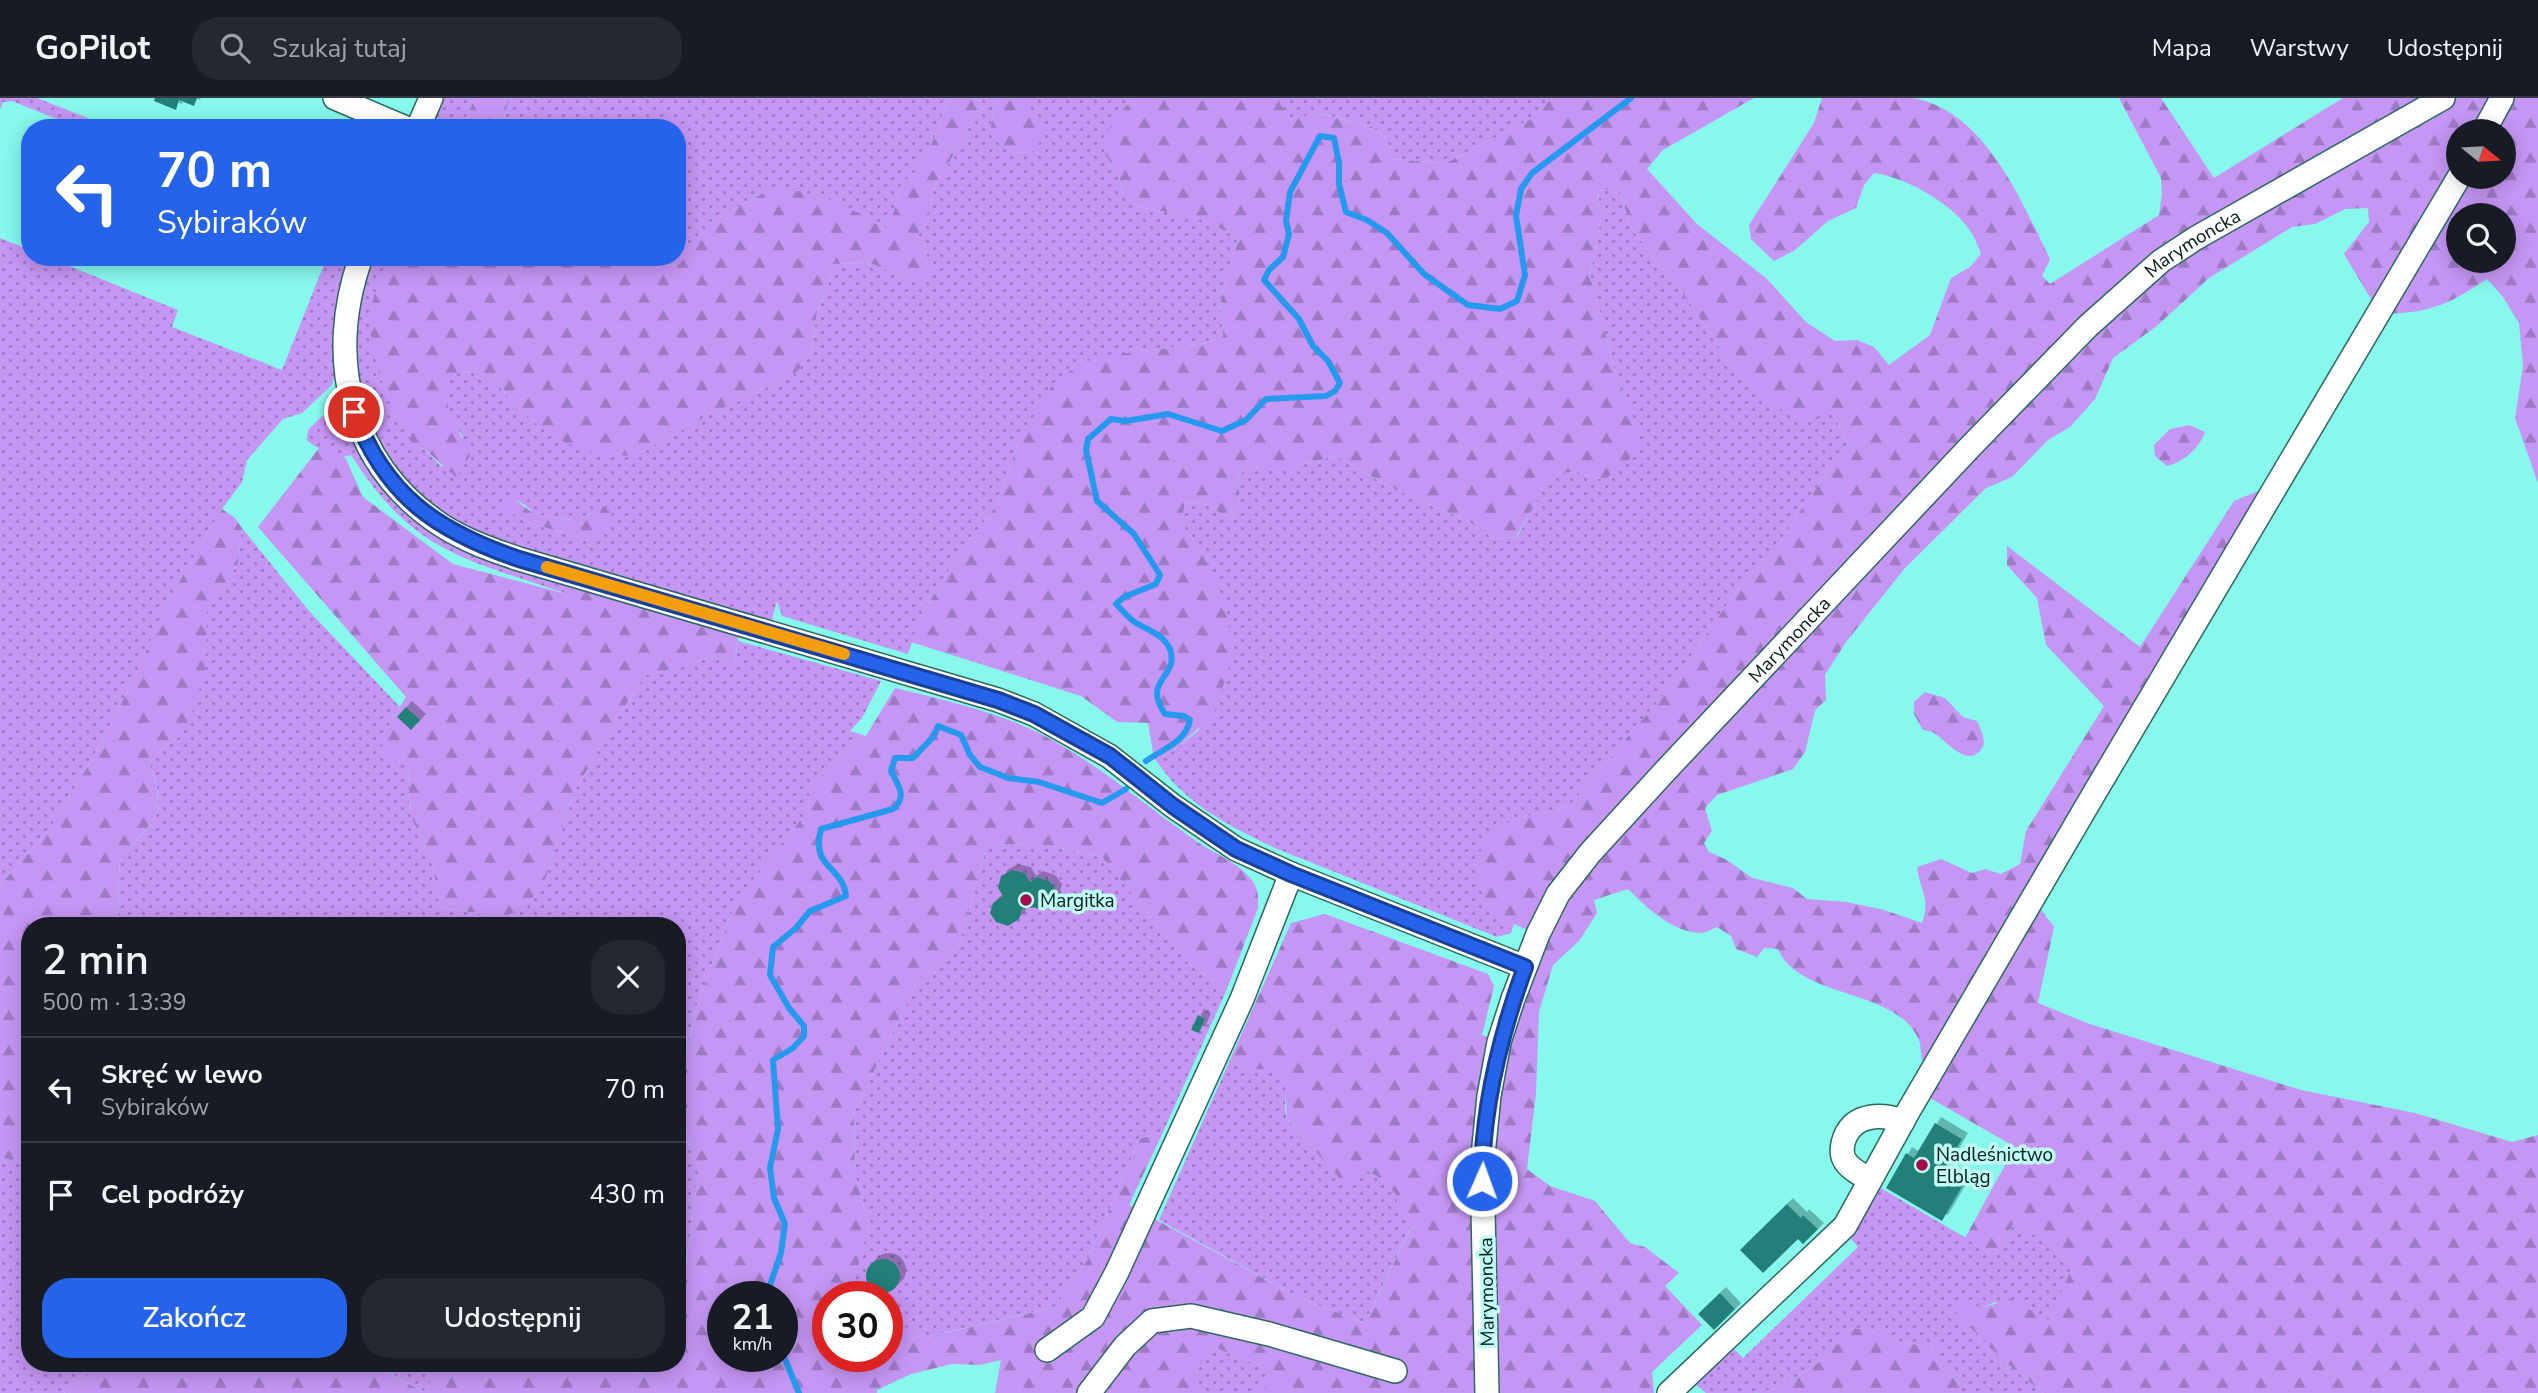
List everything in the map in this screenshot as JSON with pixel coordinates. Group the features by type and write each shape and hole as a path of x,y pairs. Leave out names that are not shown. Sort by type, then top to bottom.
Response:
{"street":[{"path":"335,98 385,119"},
{"path":"422,119 431,98"},
{"name":"Marymoncka","path":"1487,1393 1482,1176 1484,1142 1499,1042 1525,967 1558,894 1590,853 1884,538 2088,326 2161,261 2196,237 2444,98"},
{"path":"2491,119 2502,98"},
{"path":"1669,1393 1842,1230 2095,792 2452,189"},
{"path":"358,266 348,299 344,355 348,392 361,430 374,456 393,482 428,515 465,539 519,559 987,697 1034,714 1110,756 1173,806 1236,849 1291,874 1525,967"},
{"path":"1047,1350 1093,1317 1117,1272 1242,999 1291,874"},
{"path":"1870,1180 1844,1160 1842,1144 1848,1131 1868,1117 1903,1121"},
{"path":"1089,1393 1130,1340 1153,1321 1191,1316 1269,1334 1395,1371"}],"green space":[{"path":"0,98 37,98 90,119 57,119 12,101 3,102 0,110"},
{"path":"442,98 475,98 465,119 433,119"},
{"path":"475,98 511,98 504,119 465,119"},
{"path":"511,98 949,98 932,143 915,172 900,186 894,211 886,228 865,217 767,191 709,223 686,257 686,119 504,119"},
{"path":"949,98 974,98 981,101 964,137 933,189 928,221 915,239 927,256 931,273 914,282 870,263 832,264 829,283 817,311 811,353 797,372 703,418 635,456 597,454 566,443 541,428 518,408 499,386 478,372 458,373 446,384 450,412 470,456 456,477 423,448 419,451 400,422 383,384 372,344 370,325 371,309 385,266 686,266 686,256 709,223 767,191 800,191 838,202 886,228 894,211 900,186 915,172 932,143"},
{"path":"974,98 995,98 990,134 1010,153 1033,152 1027,109 1038,98 1135,98 1121,111 1105,154 1119,177 1123,195 1139,207 1198,218 1238,237 1221,299 1223,337 1200,345 1139,351 1018,443 996,506 955,560 920,617 908,654 782,616 777,601 771,624 496,541 450,519 410,487 377,442 358,391 356,309 369,266 385,266 371,309 419,451 423,448 442,467 463,437 450,412 446,384 458,373 478,372 499,386 518,408 541,428 635,456 703,418 797,372 811,353 817,311 829,283 832,264 870,263 914,282 927,256 915,239 928,221 933,189 964,137 981,101","holes":["509,496 534,514 579,521 590,513 589,541 524,521"]},
{"path":"995,98 1038,98 1028,109 1046,133 1033,152 1010,153 990,134"},
{"path":"1135,98 1277,98 1290,120 1317,113 1371,126 1386,138 1391,159 1446,163 1529,120 1552,98 1754,98 1663,150 1647,169 1697,224 1767,279 1806,322 1835,341 1857,340 1874,347 1889,365 1930,335 1951,278 1970,267 1981,254 1969,229 1951,210 1913,186 1874,173 1864,185 1856,208 1828,221 1795,250 1774,261 1751,239 1749,225 1814,123 1822,98 1913,98 1938,106 1961,120 1998,161 2013,186 2050,259 2042,276 2050,284 2159,215 2161,178 2119,98 2161,98 2214,178 2343,98 2538,98 2538,483 2515,418 2523,366 2519,323 2503,297 2487,279 2448,302 2425,310 2380,314 2344,254 2369,222 2368,208 2345,209 2315,224 2292,227 2209,278 2158,325 2113,358 2095,399 2070,427 2048,440 2012,477 1986,488 1905,568 1846,642 1825,675 1826,700 1815,710 1805,752 1793,769 1717,795 1705,808 1712,831 1704,843 1709,852 1727,860 1752,878 1793,888 1807,899 1847,902 1884,910 1922,923 1925,900 1917,867 1941,859 1972,873 1985,869 2001,874 2020,864 2026,831 2104,706 2046,645 2037,598 2007,565 2007,546 2140,647 2234,501 2278,483 2033,899 2054,927 2038,1003 2087,1023 2301,1090 2415,1113 2512,1142 2538,1135 2538,1393 2043,1393 2003,1360 1955,1312 1965,1301 1982,1308 2010,1299 2049,1320 2074,1263 2015,1221 1995,1255 1965,1238 2015,1147 1930,1098 1919,1116 1909,1110 1934,1067 1922,1060 1918,1038 1906,1022 1889,1010 1806,977 1789,965 1778,949 1764,948 1757,957 1736,949 1731,936 1717,927 1701,933 1690,932 1670,924 1628,889 1594,900 1597,913 1579,941 1553,965 1539,1012 1536,1093 1527,1169 1550,1186 1595,1201 1630,1243 1645,1247 1679,1273 1665,1286 1702,1325 1652,1372 1654,1393 1253,1393 1264,1388 1274,1372 1214,1347 1193,1372 1203,1393 995,1393 1001,1360 980,1365 952,1364 911,1374 877,1390 877,1393 64,1393 92,1372 388,1372 423,1392 439,1372 632,1372 644,1376 654,1372 686,1372 686,1265 699,1169 686,1131 686,1053 698,1001 737,900 807,812 811,784 866,736 895,688 1004,718 1066,748 1244,872 1253,881 1258,896 1258,908 1227,989 1190,965 1102,857 1047,845 987,844 959,946 918,980 854,1113 855,1175 869,1223 854,1281 812,1281 812,1372 903,1372 903,1326 927,1337 1055,1307 1088,1259 1139,1139 1163,1132 1129,1205 1302,1299 1365,1323 1411,1227 1398,1211 1396,1194 1377,1176 1360,1168 1349,1187 1287,1119 1285,1084 1269,1069 1246,1069 1230,1060 1291,923 1325,914 1488,974 1494,986 1482,1035 1499,1042 1538,934 1504,920 1486,908 1478,877 1481,850 1500,826 1522,817 1569,806 1664,694 1738,589 1775,550 1848,444 1833,413 1807,423 1783,411 1738,376 1692,306 1631,228 1619,188 1598,191 1601,218 1590,275 1616,374 1629,402 1639,442 1629,460 1604,480 1577,472 1559,473 1542,492 1516,537 1495,539 1468,521 1392,488 1336,456 1292,467 1258,467 1237,474 1240,501 1232,520 1202,502 1185,504 1181,522 1208,562 1225,606 1232,642 1232,658 1214,714 1169,754 1154,758 1148,723 1117,722 1081,696 911,642 920,617 955,560 996,506 1018,443 1053,384 1082,362 1139,351 1200,345 1223,337 1221,299 1238,237 1198,218 1139,207 1123,195 1119,177 1105,154 1104,137 1121,111"},
{"path":"1277,98 1552,98 1529,120 1446,163 1391,159 1386,138 1371,126 1318,113 1290,120"},
{"path":"1619,188 1631,228 1692,306 1738,376 1833,413 1848,444 1775,550 1738,589 1664,694 1569,806 1522,817 1500,826 1504,920 1514,924 1511,933 1497,937 1249,836 1189,797 1154,758 1169,754 1199,730 1208,562 1181,522 1185,504 1202,502 1232,520 1240,501 1237,474 1258,467 1292,467 1336,456 1392,488 1468,521 1495,539 1517,537 1542,491 1559,473 1577,472 1604,480 1629,402 1616,374 1590,275 1601,218 1598,191"},
{"path":"0,238 21,246 21,266 69,266 178,310 172,327 282,370 323,266 350,266 337,313 335,374 332,385 302,413 283,419 247,460 242,482 222,509 169,599 131,685 91,761 47,833 0,885"},
{"path":"614,266 662,266 631,268"},
{"path":"337,413 346,420 362,454 395,499 567,583 564,593 468,560 419,532 396,513 351,455 340,456 328,452 307,440 308,430 321,417"},
{"path":"2189,425 2205,432 2202,438 2185,458 2167,466 2155,456 2154,445 2170,429"},
{"path":"319,448 345,457 363,497 453,564 563,593 567,583 739,633 734,663 711,656 679,668 646,675 574,792 546,877 525,910 489,917 440,908 433,867 410,814 408,764 392,759 382,751 383,735 406,697 258,527"},
{"path":"509,495 534,514 578,521 603,506 611,513 607,532 589,541 524,521 504,508"},
{"path":"222,509 235,518 242,528 238,563 207,611 206,665 195,706 181,735 149,763 158,796 154,817 120,859 118,890 121,917 21,917 21,1160 0,1158 0,885 47,833 91,761 131,685 169,599"},
{"path":"242,528 309,611 400,707 383,735 392,759 408,764 410,814 433,867 440,908 489,917 121,917 118,890 120,859 149,827 158,807 155,781 149,763 181,735 205,634 207,611 238,563"},
{"path":"738,641 881,681 862,718 850,731 866,736 811,784 807,812 737,900 698,1001 686,1053 686,917 493,917 546,877 574,792 646,675 679,668 711,656 734,663"},
{"path":"1925,692 1945,698 1963,717 1977,721 1984,742 1976,754 1964,755 1934,733 1923,730 1914,714 1914,702"},
{"path":"987,844 1047,845 1102,857 1190,965 1227,989 1163,1132 1139,1139 1088,1259 1055,1307 926,1337 903,1326 903,1281 854,1281 869,1223 855,1175 854,1113 918,980 959,946"},
{"path":"1230,1060 1246,1069 1269,1069 1286,1084 1287,1119 1348,1186 1359,1167 1377,1176 1397,1194 1398,1211 1411,1226 1365,1323 1302,1299 1159,1220"},
{"path":"686,1131 699,1169 686,1265"},
{"path":"0,1158 21,1160 21,1372 92,1372 64,1393 0,1393"},
{"path":"1879,1187 1995,1255 2015,1221 2074,1263 2049,1321 1995,1302 1982,1308 2003,1360 2043,1393 1958,1393 1959,1383 1942,1367 1936,1347 1904,1343 1877,1332 1853,1329 1824,1359 1779,1388 1754,1393 1706,1393 1686,1377 1725,1340 1743,1358 1858,1247 1851,1239"},
{"path":"1852,1328 1877,1332 1904,1343 1937,1347 1942,1367 1960,1384 1958,1393 1754,1393 1779,1388 1824,1359"},
{"path":"1214,1347 1275,1372 1264,1389 1253,1393 1203,1393 1192,1372"},
{"path":"389,1372 439,1372 423,1392"},
{"path":"632,1372 657,1372 644,1376"}],"building":[{"path":"155,98 197,98 194,106 179,100 176,110 154,101"},
{"path":"406,707 420,720 411,730 397,717"},
{"name":"Margitka","path":"1012,870 1025,873 1030,882 1037,877 1049,881 1056,890 1052,905 1042,910 1033,907 1022,909 1019,919 1008,926 996,922 990,913 993,903 1003,896 998,888 1001,876"},
{"path":"1198,1015 1205,1019 1199,1033 1191,1030"},
{"name":"Nadleśnictwo Elbląg","path":"1935,1123 1962,1139 1942,1173 1963,1185 1942,1221 1886,1188 1906,1153 1914,1158"},
{"path":"1787,1204 1801,1218 1803,1215 1818,1229 1803,1244 1798,1239 1763,1273 1740,1250"},
{"path":"883,1259 895,1264 898,1281 868,1281 866,1276 871,1264"},
{"path":"1720,1293 1735,1309 1714,1330 1698,1314"}],"waterway":[{"path":"1146,761 1179,739 1188,728 1190,720 1184,716 1165,714 1159,702 1159,686 1172,659 1167,644 1155,633 1133,621 1116,604 1124,597 1156,584 1160,575 1134,534 1097,501 1086,450 1088,439 1111,419 1126,421 1168,414 1222,431 1246,420 1266,399 1326,396 1335,391 1340,383 1328,361 1313,346 1299,319 1264,280 1269,270 1283,257 1289,234 1286,221 1290,192 1320,136 1334,138 1339,163 1339,184 1346,212 1367,220 1387,233 1424,274 1468,305 1500,309 1517,301 1525,275 1516,216 1521,189 1532,173 1631,98"},
{"path":"771,1281 781,1253 785,1224 774,1198 770,1168 778,1129 773,1060 793,1048 804,1036 804,1026 789,1008 770,975 773,947 796,928 810,911 846,896 841,880 820,853 821,829 893,809 901,795 891,771 895,758 913,758 934,736 938,726 961,735 970,755 980,767 1008,778 1039,782 1102,803 1126,789"},
{"path":"790,1372 799,1393"}],"slow traffic":[{"path":"547,567 844,654"}],"place":[{"name":"Margitka","path":"1026,900"},
{"name":"Nadleśnictwo Elbląg","path":"1922,1165"}],"route":[{"path":"354,412 374,456 393,482 428,515 465,539 519,559 998,700 1034,714 1110,756 1199,826 1236,849 1291,874 1525,967 1499,1042 1489,1096 1482,1181"}]}
